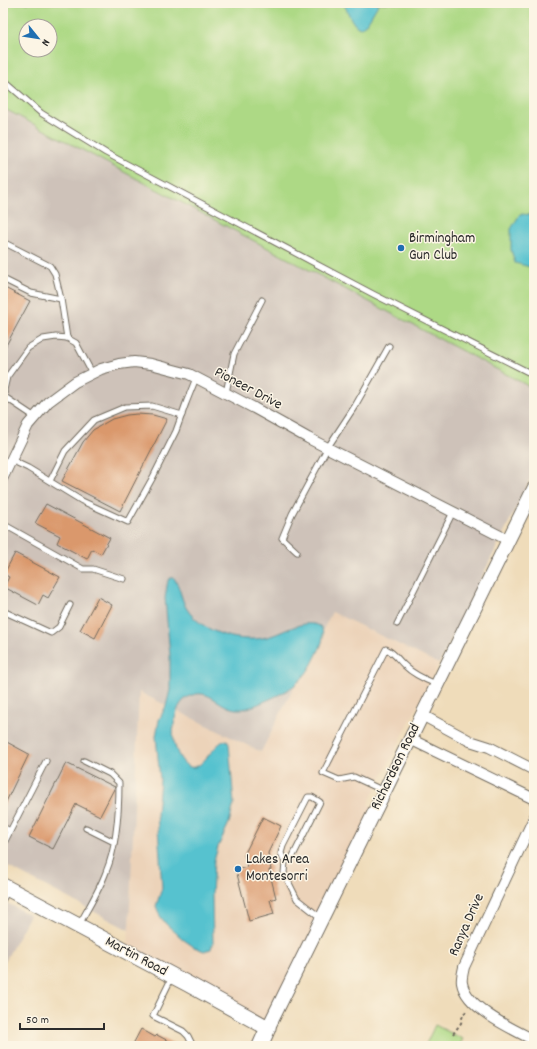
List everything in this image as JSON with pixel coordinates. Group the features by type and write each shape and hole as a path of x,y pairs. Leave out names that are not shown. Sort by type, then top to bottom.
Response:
{"main road":[{"name":"Martin Road","path":"5,892 79,926 268,1028"},
{"name":"Richardson Road","path":"260,1046 268,1028"}],"street":[{"name":"Pioneer Drive","path":"3,477 28,425 48,402 75,382 92,373 113,366 134,362 151,364 171,368 196,378 508,540"},
{"name":"Richardson Road","path":"268,1028 534,488"},
{"path":"422,715 470,740 489,747 534,770"},
{"path":"410,739 534,799"},
{"name":"Ranya Drive","path":"534,818 464,968 462,983 466,994 484,1012 534,1040"}],"lane":[{"path":"3,80 41,113 106,153 373,294 534,375"},
{"path":"3,242 50,266 55,274 61,299 67,338"},
{"path":"3,279 31,293 61,299"},
{"path":"226,393 234,354 262,300"},
{"path":"35,417 5,397 4,390 7,377 28,348 42,339 56,337 67,338 76,343 92,373"},
{"path":"297,552 282,538 292,514 328,447 359,400 389,346"},
{"path":"11,460 50,481 82,501 128,522 170,444 196,378"},
{"path":"50,481 65,451 94,420 125,407 152,406 182,415"},
{"path":"397,624 453,512"},
{"path":"3,524 83,569 93,569 124,579"},
{"path":"3,611 51,633 59,627 70,605"},
{"path":"384,791 354,777 339,780 323,773 386,648 394,652 405,667 424,679 437,684"},
{"path":"3,845 46,761"},
{"path":"79,926 106,872 114,842 119,807 119,783 110,774 84,761"},
{"path":"285,862 292,858 320,802 314,798 308,797 283,846 281,853 285,862 284,873 297,899 321,918"},
{"path":"3,827 10,831"},
{"path":"86,828 114,842"},
{"path":"173,977 153,1016 183,1031 188,1036 193,1046"}],"path":[{"path":"453,1034 461,1023 463,1014 476,1004"}],"shaded area":[{"path":"3,108 534,389 534,471 439,664 332,612 261,752 139,692 129,930 3,864"},
{"name":"Lakes Area Montesorri","path":"332,612 439,664 368,804 375,808 266,1026 128,951 139,692 261,752"},
{"path":"3,901 30,915 3,965"}],"green space":[{"name":"Birmingham Gun Club","path":"3,3 534,3 534,389 3,108"},
{"path":"435,1025 463,1039 459,1046 425,1046"}],"water":[{"path":"343,3 379,3 367,23 360,28 354,24"},
{"path":"520,214 534,215 534,268 515,263 511,250 511,229"},
{"path":"174,578 189,612 204,626 224,635 235,638 257,639 307,624 320,626 323,634 319,650 305,674 294,686 280,694 254,706 237,709 231,708 203,694 197,694 186,698 177,711 173,728 174,740 179,756 186,765 192,767 198,766 221,743 227,740 229,744 234,804 229,823 218,847 214,861 212,894 213,942 211,949 204,951 194,947 184,940 166,924 160,916 156,906 162,888 157,813 160,780 156,736 159,720 166,706 170,690 170,655 165,598 168,580"}],"building":[{"path":"3,287 30,301 3,351"},
{"path":"137,414 153,415 167,419 120,511 62,481 83,442 93,430 112,419"},
{"path":"46,504 110,538 101,554 92,549 87,559 57,543 60,536 35,523"},
{"path":"15,553 60,577 48,598 43,595 38,605 4,587 9,577 4,574"},
{"path":"98,597 112,605 95,638 80,630"},
{"path":"3,740 29,754 3,808"},
{"path":"66,763 115,787 100,816 76,804 53,849 29,837"},
{"path":"263,817 281,826 268,853 271,870 269,870 276,898 270,900 274,914 249,921 236,870 247,867 244,855"},
{"path":"141,1029 155,1037 157,1035 178,1046 132,1046"}],"place":[{"name":"Birmingham Gun Club","path":"401,248"},
{"name":"Lakes Area Montesorri","path":"238,869"}]}
